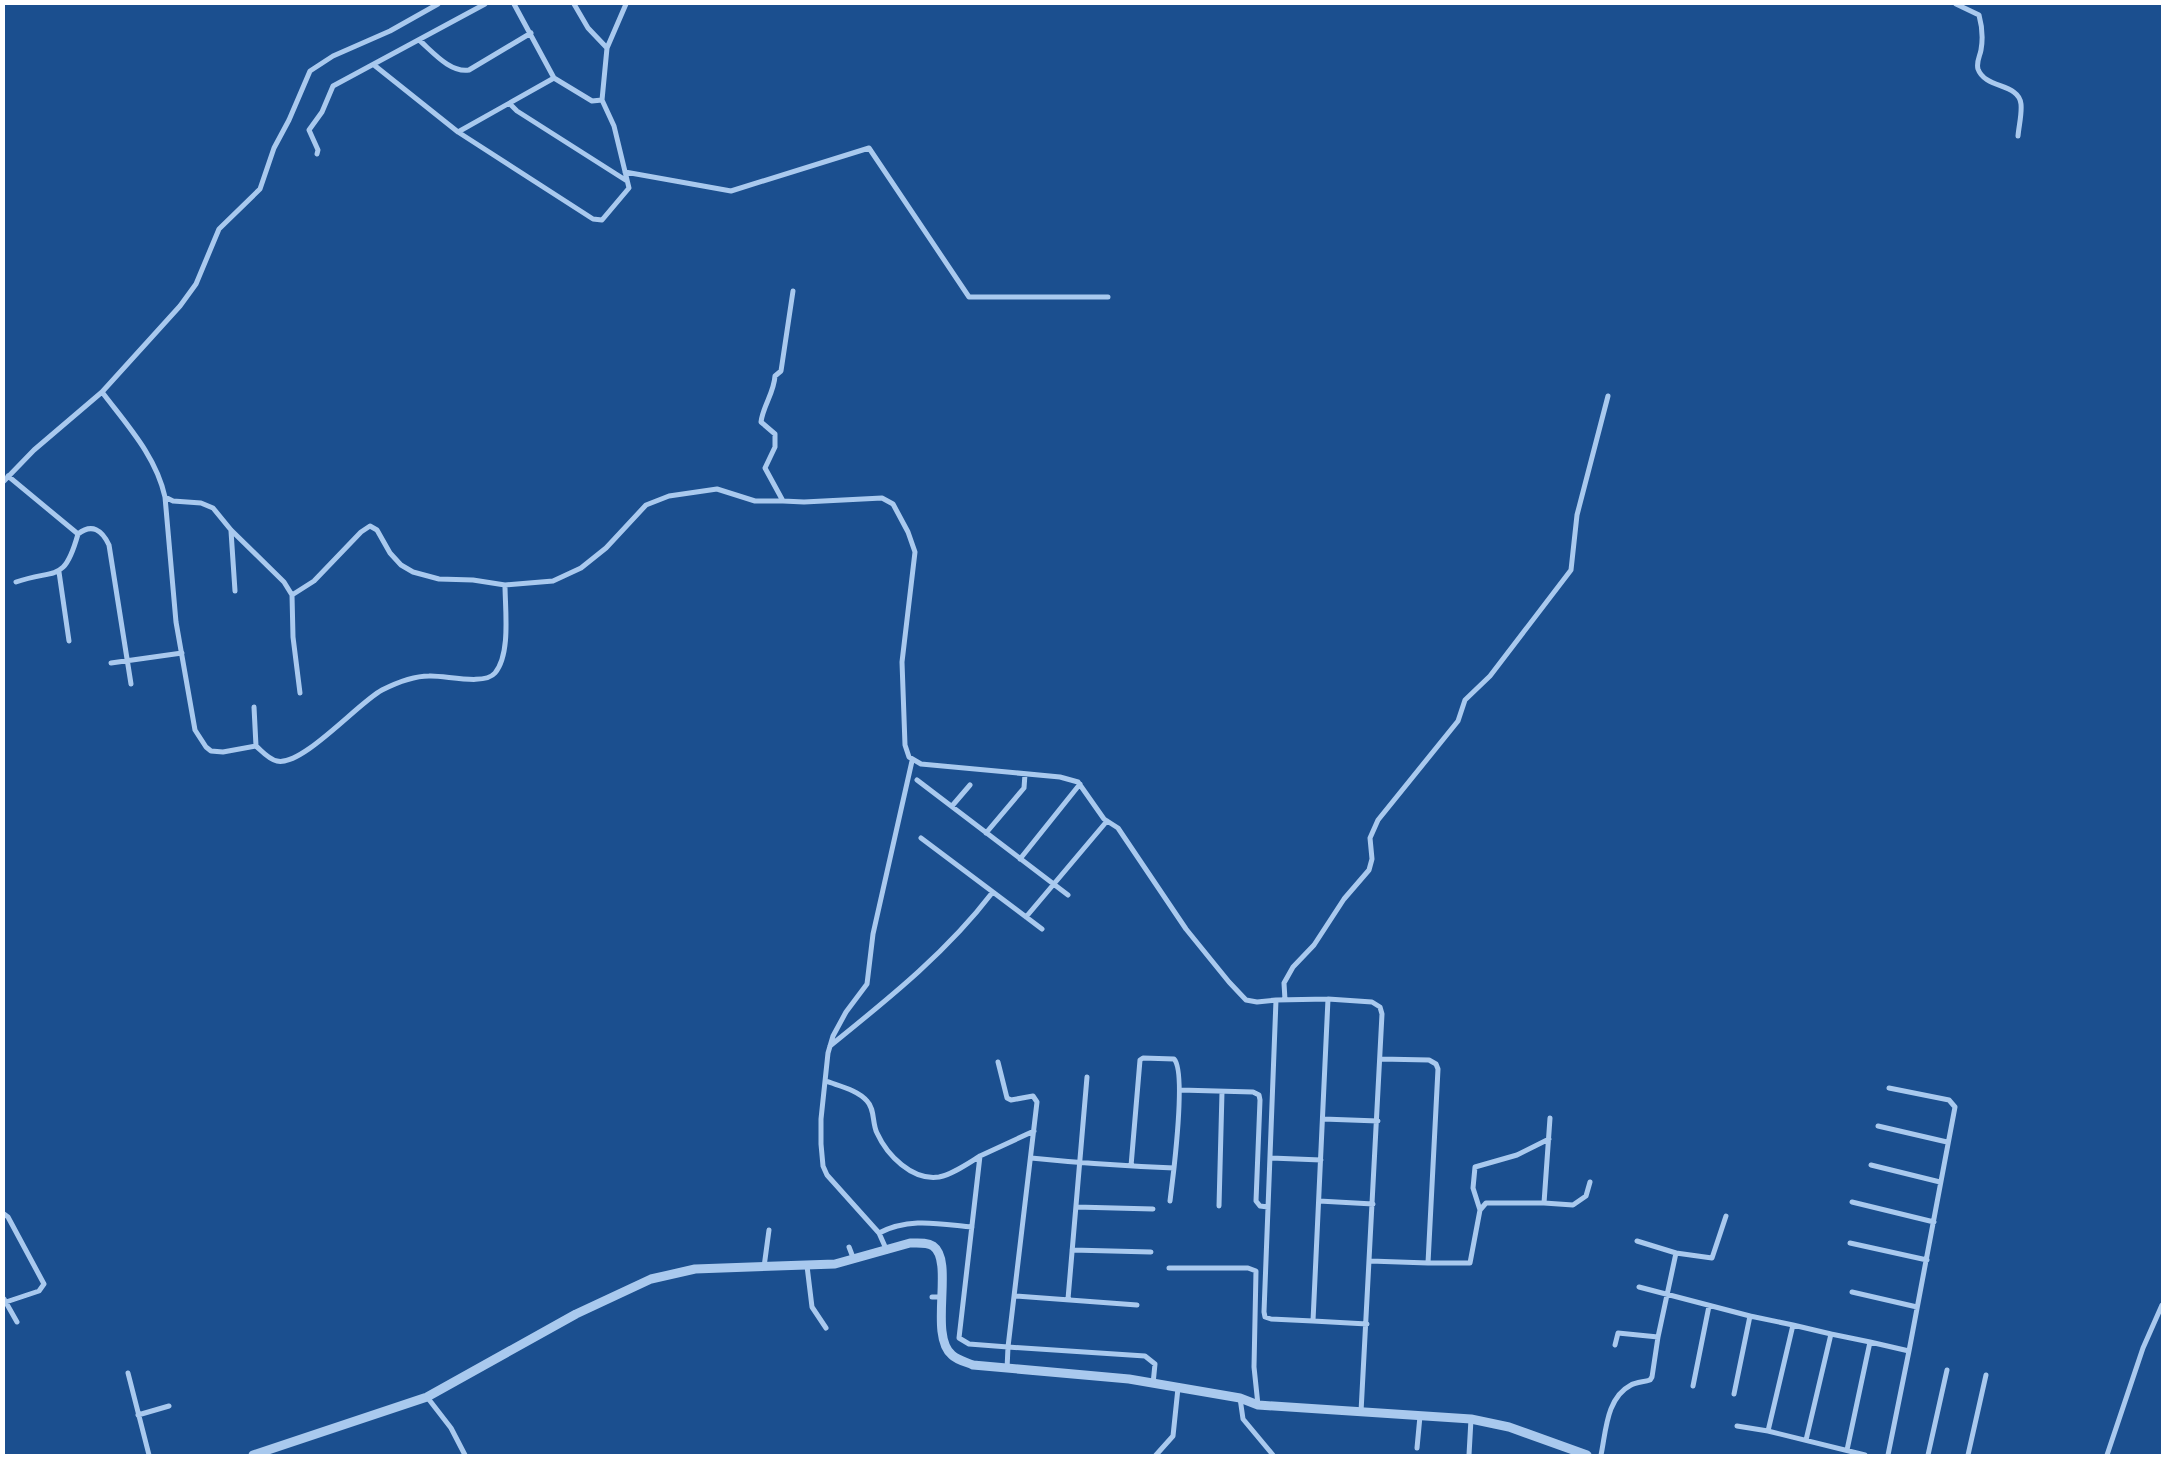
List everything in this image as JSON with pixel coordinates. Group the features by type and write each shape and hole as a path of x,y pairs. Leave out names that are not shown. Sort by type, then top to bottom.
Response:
{"street":[{"path":"4,481 34,450 102,392 180,306 196,284 219,229 260,190 274,148 290,120 310,71 333,56 382,35 438,4"},
{"path":"317,154 318,150 309,130 322,112 333,86 485,4"},
{"path":"514,4 554,78 592,101 602,100"},
{"path":"574,4 588,28 607,48"},
{"path":"374,65 458,132 593,219 602,220 629,188 614,126 602,100 607,48 626,4"},
{"path":"1956,4 1978,15 1981,28 1981,50 1977,63 1980,72 1989,83 2016,93 2020,99 2018,136"},
{"path":"419,40 450,67 460,71 469,70 531,33"},
{"path":"458,132 554,78"},
{"path":"510,104 524,116 627,181"},
{"path":"625,172 731,191 869,148 969,297 1108,297"},
{"path":"784,501 765,468 776,447 776,434 762,422 766,405 774,388 775,376 781,371 793,291"},
{"path":"102,392 151,458 161,481 165,497 176,622 195,730 206,747 211,751 223,752 256,746"},
{"path":"1285,1000 1284,984 1293,967 1314,945 1344,899 1369,870 1372,859 1370,838 1378,820 1458,722 1464,700 1490,676 1571,570 1577,515 1608,396"},
{"path":"8,476 78,534"},
{"path":"292,595 314,581 362,532 372,526 382,536 390,553 401,565 413,572 439,579 473,580 505,585 553,581 581,568 606,548 646,505 669,496 717,489 755,501 804,502 882,498 893,504 908,532 914,552 902,670 905,745 908,757 912,761 921,764 1060,777 1080,784 1098,812 1118,828 1186,929 1246,1000 1257,1002 1328,999 1372,1002 1380,1007 1382,1014 1378,1121 1361,1412"},
{"path":"165,497 173,501 207,504 284,582 292,595 293,637 300,693"},
{"path":"16,582 59,572 70,558 78,534 88,528 100,531 109,545 131,684"},
{"path":"231,530 235,591"},
{"path":"59,572 69,641"},
{"path":"254,707 256,746 270,759 279,762 293,758 311,747 380,691 396,684 412,678 429,676 484,680 493,675 505,654 505,585"},
{"path":"111,663 182,653"},
{"path":"887,1251 880,1234 834,1185 823,1166 821,1120 830,1046 837,1026 867,984 873,934 912,761"},
{"path":"986,833 1024,788 1024,774"},
{"path":"917,780 1068,895"},
{"path":"1020,859 1080,784"},
{"path":"952,806 970,785"},
{"path":"1026,917 1107,821"},
{"path":"921,838 1042,929"},
{"path":"830,1046 931,962 968,925 992,893"},
{"path":"1313,1321 1324,1119 1328,999"},
{"path":"1276,1000 1264,1315 1271,1319 1367,1324"},
{"path":"1132,1166 1140,1059 1174,1059 1178,1065 1180,1090 1170,1200"},
{"path":"1380,1059 1429,1060 1436,1064 1438,1069 1428,1263"},
{"path":"998,1062 1007,1098 1011,1100 1032,1096 1036,1098 1034,1131 1007,1369"},
{"path":"1068,1298 1088,1076"},
{"path":"826,1081 864,1097 873,1112 877,1134 906,1168 916,1174 939,1176 953,1172 980,1156 1034,1131"},
{"path":"1888,1088 1949,1100 1955,1107 1888,1455"},
{"path":"1180,1090 1253,1092 1259,1095 1256,1201 1260,1206 1268,1207"},
{"path":"1219,1206 1222,1092"},
{"path":"1544,1203 1550,1118"},
{"path":"1324,1119 1378,1121"},
{"path":"1878,1126 1948,1142"},
{"path":"1370,1261 1470,1263 1480,1210 1473,1188 1475,1167 1517,1155 1549,1139"},
{"path":"980,1156 959,1338 969,1344 1145,1356 1155,1364 1153,1384"},
{"path":"1031,1158 1080,1163 1174,1168"},
{"path":"1271,1158 1321,1160"},
{"path":"1871,1165 1940,1182"},
{"path":"1480,1210 1486,1203 1494,1202 1573,1205 1586,1196 1590,1182"},
{"path":"1319,1201 1373,1204"},
{"path":"1852,1202 1934,1222"},
{"path":"1076,1207 1153,1209"},
{"path":"4,1214 8,1217 44,1284 39,1290 5,1301 17,1322"},
{"path":"1637,1241 1676,1253 1712,1258 1726,1216"},
{"path":"880,1234 903,1224 924,1222 972,1227"},
{"path":"764,1268 768,1230"},
{"path":"252,1455 427,1397 576,1314 651,1279 694,1269 807,1266 854,1260 910,1243 923,1243 936,1248 942,1270 944,1342 952,1356 973,1365 1096,1376 1240,1398 1258,1405 1471,1419 1509,1427 1588,1455"},
{"path":"1850,1243 1927,1260"},
{"path":"848,1247 854,1260"},
{"path":"1072,1250 1151,1252"},
{"path":"1601,1455 1608,1419 1614,1401 1631,1384 1650,1380 1652,1377 1658,1337 1676,1253"},
{"path":"807,1266 812,1307 826,1328"},
{"path":"1169,1268 1248,1268 1256,1271 1254,1367 1258,1405"},
{"path":"1639,1287 1667,1296 1750,1316 1909,1351"},
{"path":"1852,1292 1917,1306"},
{"path":"1015,1296 1068,1298 1137,1305"},
{"path":"932,1297 942,1297"},
{"path":"2106,1455 2143,1348 2162,1305"},
{"path":"1693,1386 1709,1306"},
{"path":"1734,1394 1750,1316"},
{"path":"1768,1432 1793,1325"},
{"path":"1614,1345 1618,1333 1658,1337"},
{"path":"1806,1440 1831,1334"},
{"path":"1847,1450 1870,1342"},
{"path":"1928,1455 1947,1370"},
{"path":"128,1373 149,1455"},
{"path":"1968,1455 1986,1375"},
{"path":"1156,1455 1173,1436 1178,1388"},
{"path":"427,1397 451,1428 465,1455"},
{"path":"1240,1398 1243,1419 1273,1455"},
{"path":"138,1415 169,1406"},
{"path":"1417,1448 1420,1416"},
{"path":"1469,1455 1471,1419"},
{"path":"1737,1426 1806,1440 1865,1455"}]}
